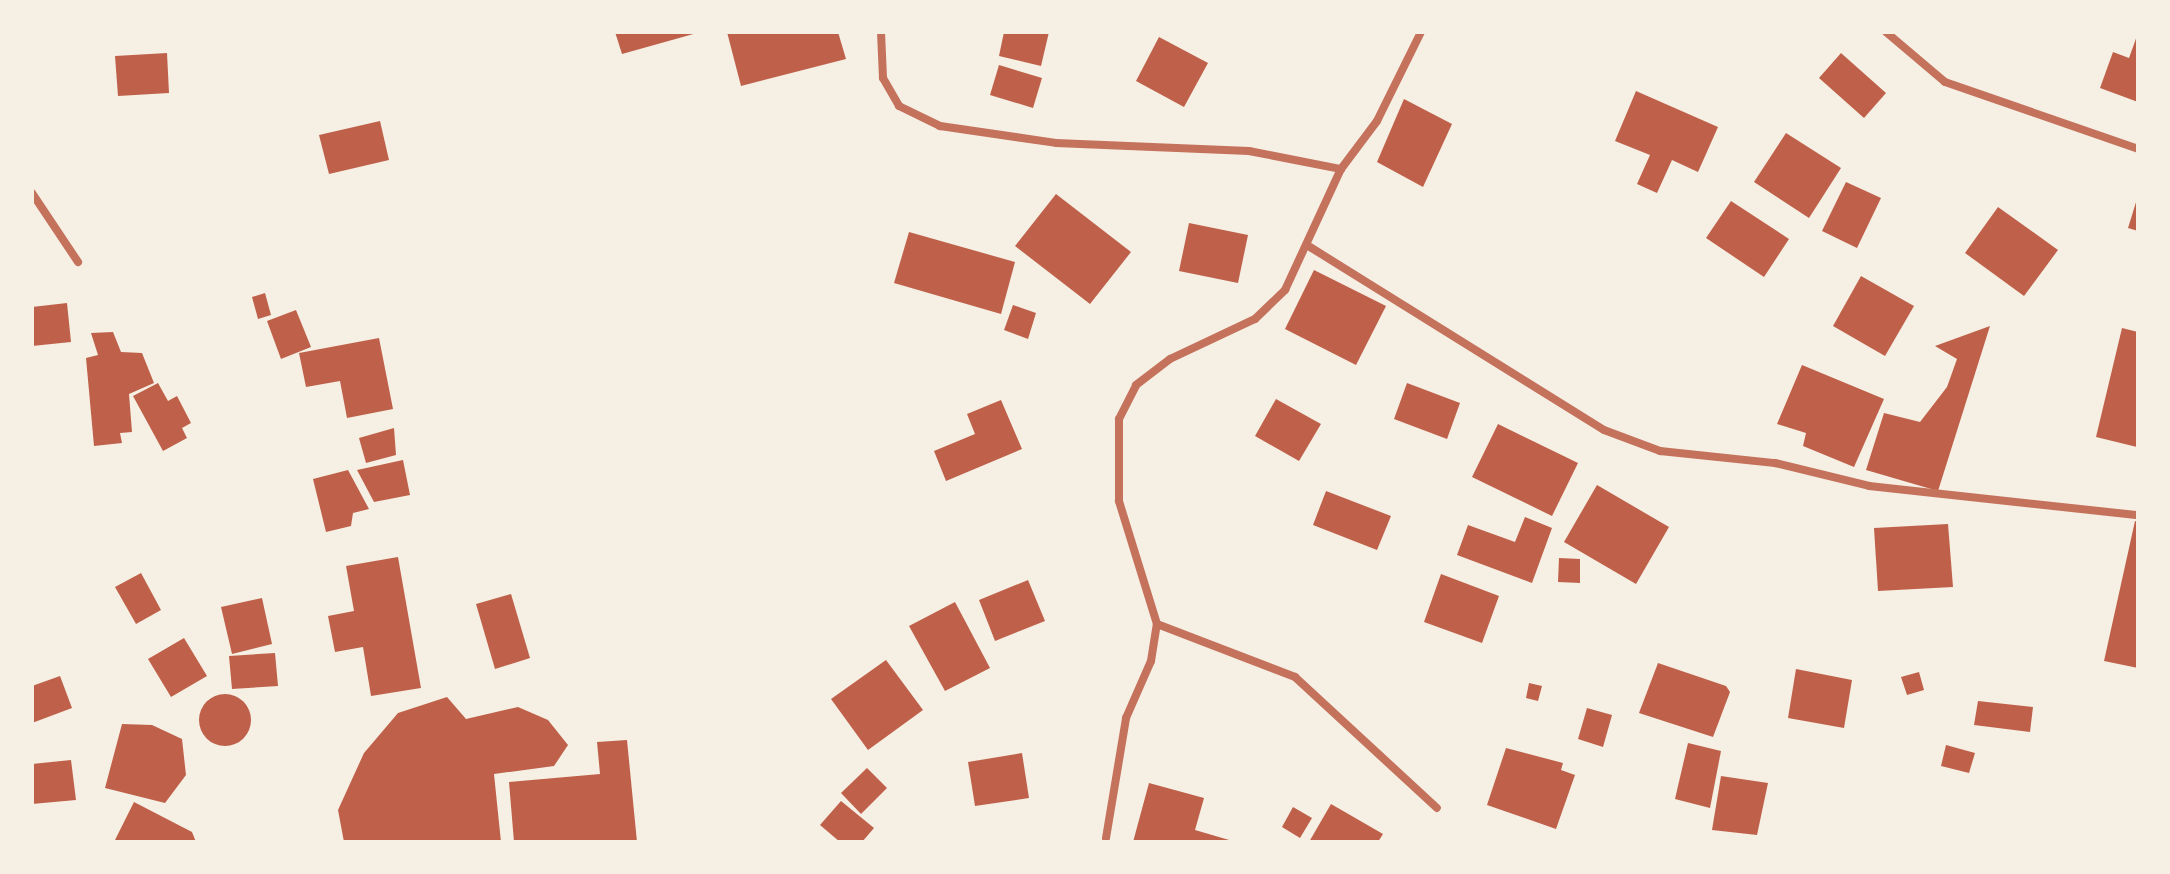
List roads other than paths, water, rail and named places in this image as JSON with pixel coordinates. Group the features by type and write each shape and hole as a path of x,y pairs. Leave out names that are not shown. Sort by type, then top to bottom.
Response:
{"street":[{"path":"881,32 883,78 899,106 940,126 1056,143 1249,151 1341,169"},
{"path":"1106,838 1126,718 1151,661 1157,624 1119,501 1119,419 1136,385 1170,359 1255,319 1285,290 1310,247 1341,169 1377,121 1421,32"},
{"path":"1886,32 1945,82 2138,149"},
{"path":"32,193 78,262"},
{"path":"1310,247 1604,430 1660,451 1775,463 1869,486 2138,515"},
{"path":"1157,624 1295,677 1437,808"}]}
